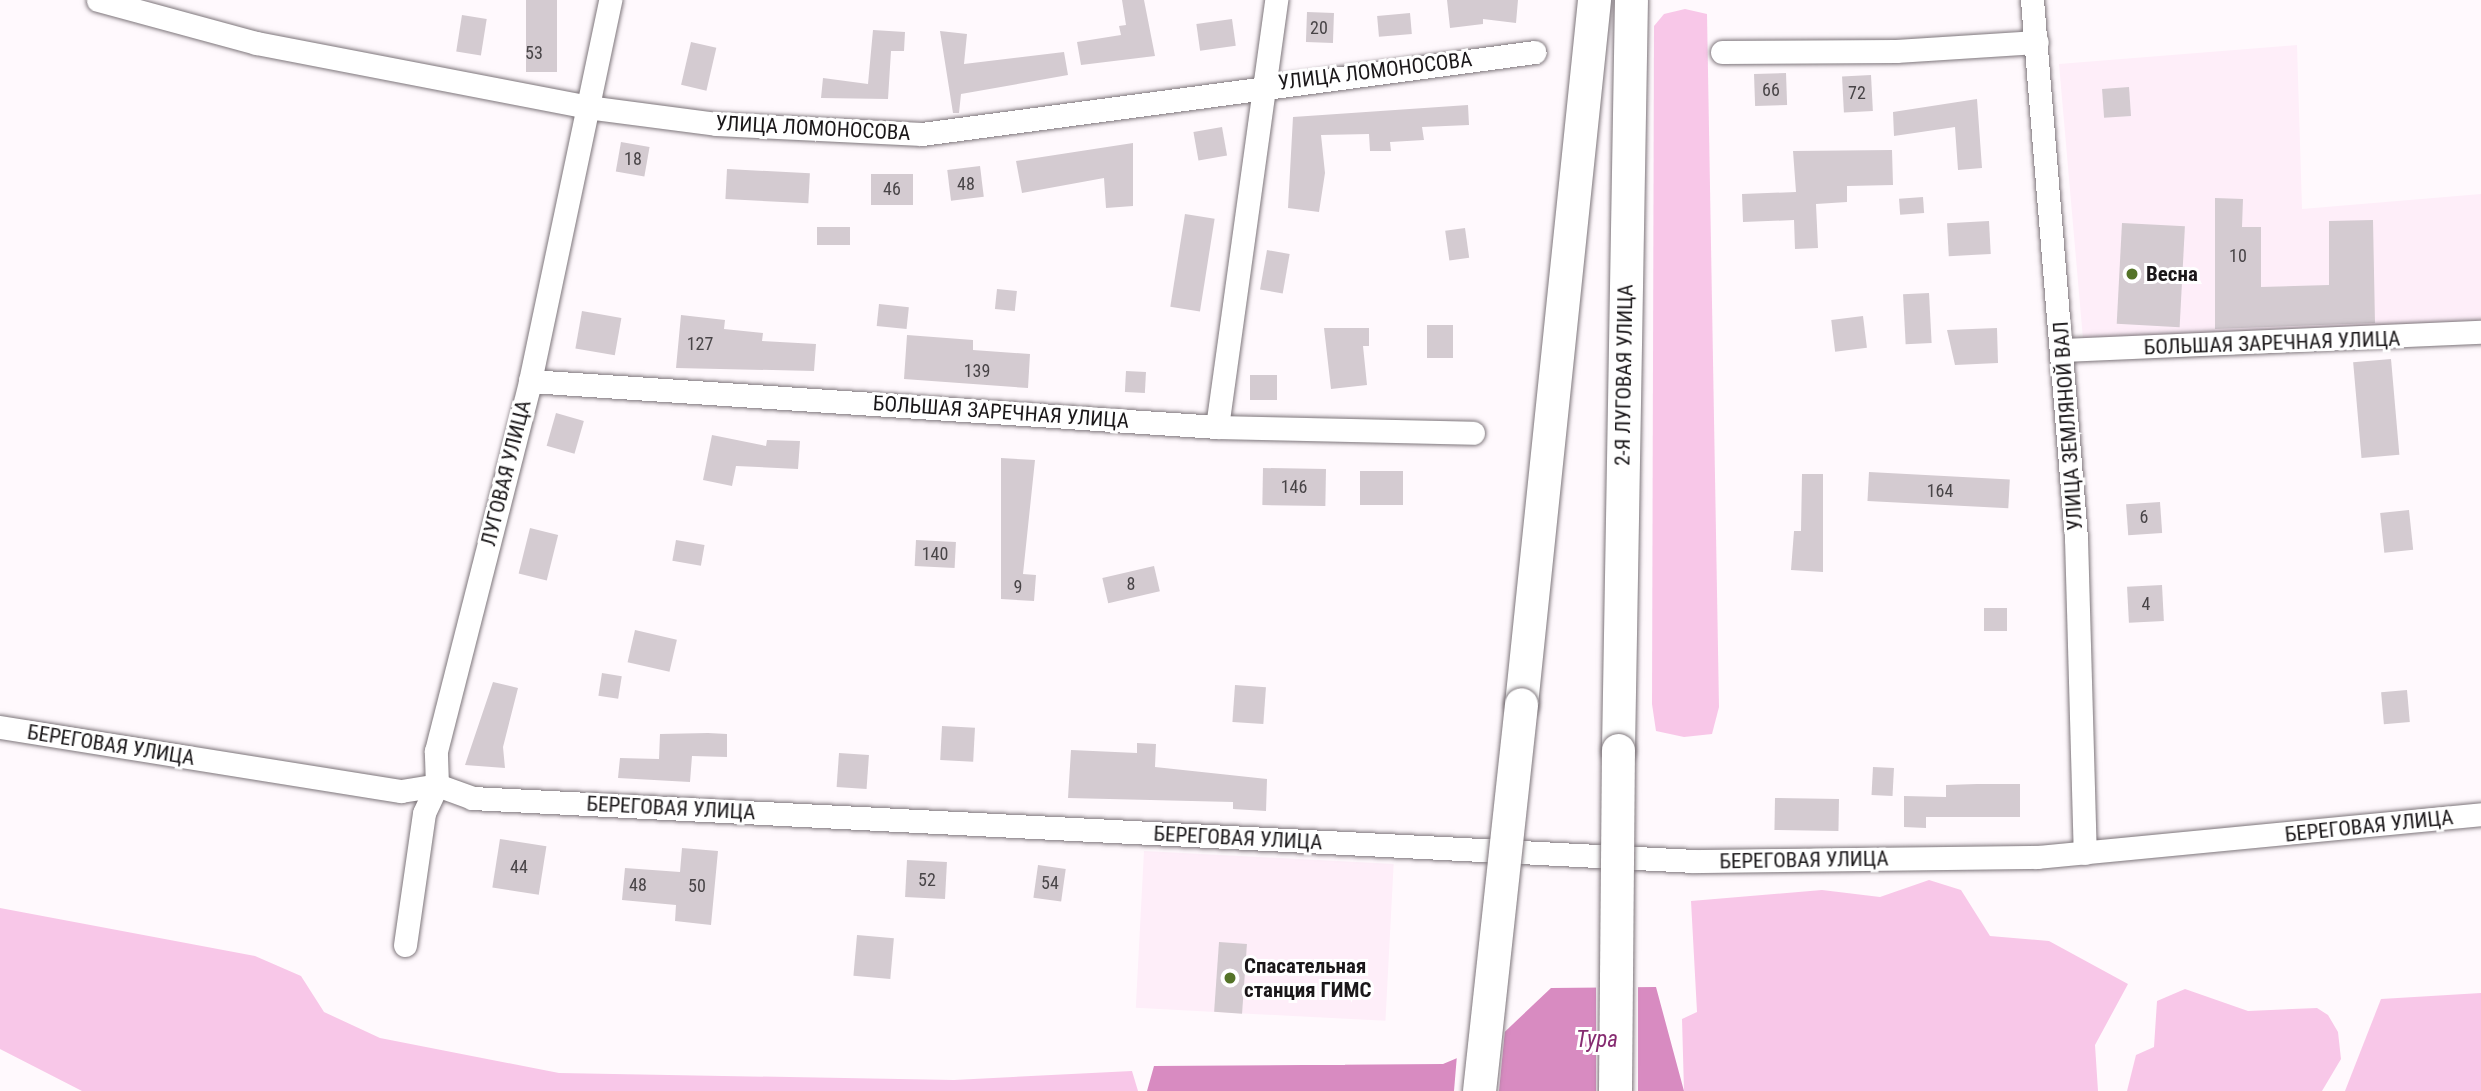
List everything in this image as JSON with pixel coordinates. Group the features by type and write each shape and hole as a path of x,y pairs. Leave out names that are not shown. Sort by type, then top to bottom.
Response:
{"main road":[{"path":"1479,1091 1594,0"},
{"name":"2-Я ЛУГОВАЯ УЛИЦА","path":"1615,1091 1630,0"}],"street":[{"name":"УЛИЦА ЛОМОНОСОВА","path":"99,0 256,43 587,107 716,124 922,134 1268,84 1535,52"},
{"name":"ЛУГОВАЯ УЛИЦА","path":"405,945 424,814 437,785 436,751 530,381 610,0"},
{"path":"1217,426 1268,84 1276,0"},
{"name":"УЛИЦА ЗЕМЛЯНОЙ ВАЛ","path":"2032,0 2063,351 2076,538 2085,853"},
{"path":"1722,52 1896,51 2037,42"},
{"name":"БОЛЬШАЯ ЗАРЕЧНАЯ УЛИЦА","path":"2063,351 2481,332"},
{"name":"БОЛЬШАЯ ЗАРЕЧНАЯ УЛИЦА","path":"530,381 1217,426 1473,433"},
{"name":"БЕРЕГОВАЯ УЛИЦА","path":"0,727 401,791 437,785 472,797 1694,861 2085,853 2481,814"}],"shaded area":[{"path":"1685,9 1707,14 1719,707 1712,734 1684,737 1656,731 1652,704 1654,26 1664,14"},
{"path":"2297,45 2302,209 2481,194 2481,324 2083,339 2059,64"},
{"path":"1144,851 1394,864 1385,1021 1136,1008"},
{"path":"1929,880 1961,890 1990,936 2049,941 2128,984 2095,1045 2098,1091 1684,1091 1682,1019 1697,1012 1691,901 1822,890 1880,897"},
{"path":"0,908 255,956 301,976 324,1012 380,1038 559,1073 954,1080 1132,1071 1138,1091 82,1091 0,1049"},
{"path":"2185,989 2248,1011 2317,1008 2328,1015 2338,1032 2341,1059 2322,1091 2127,1091 2136,1055 2154,1047 2157,1001"},
{"path":"2481,993 2481,1091 2345,1091 2381,999"}],"water":[{"name":"Тура","path":"1656,987 1684,1091 1147,1091 1154,1066 1443,1064 1493,1043 1551,988"}],"pier":[{"path":"1596,984 1638,984 1638,1091 1596,1091"},
{"path":"1505,1030 1499,1091 1454,1091 1457,1055"},
{"path":"1234,1061 1345,1061 1345,1065 1234,1065"}],"building":[{"path":"526,0 557,0 557,72 526,72"},
{"path":"1122,0 1144,0 1155,56 1081,65 1077,42 1121,35 1119,26 1126,25"},
{"path":"1447,0 1518,0 1516,23 1483,19 1483,24 1450,28"},
{"path":"1307,12 1334,13 1333,43 1306,42"},
{"path":"1410,13 1412,34 1379,37 1377,16"},
{"path":"462,15 487,19 481,55 456,52"},
{"path":"1232,19 1236,46 1200,51 1196,24"},
{"path":"873,30 905,32 904,51 891,51 888,99 821,98 823,78 868,84"},
{"path":"940,31 967,34 964,64 1064,52 1068,75 961,94 959,113 953,113"},
{"path":"691,42 716,48 706,91 681,85"},
{"path":"1786,73 1787,105 1755,106 1754,74"},
{"path":"1871,75 1873,111 1844,112 1842,77"},
{"path":"2129,87 2131,116 2104,118 2102,89"},
{"path":"1977,99 1982,168 1958,170 1955,127 1894,136 1893,112"},
{"path":"1468,105 1469,125 1422,127 1424,140 1390,142 1391,151 1370,151 1369,134 1321,135 1325,173 1319,212 1288,208 1293,117"},
{"path":"1222,127 1227,156 1198,161 1193,132"},
{"path":"621,142 650,147 644,177 616,172"},
{"path":"1133,143 1133,206 1106,208 1104,178 1022,193 1016,161"},
{"path":"1892,150 1893,185 1847,186 1847,202 1816,204 1818,248 1795,249 1794,220 1743,222 1742,194 1796,192 1793,151"},
{"path":"980,166 984,197 951,201 947,170"},
{"path":"727,169 810,173 808,203 725,199"},
{"path":"871,174 913,174 913,205 871,205"},
{"path":"1923,197 1924,213 1900,215 1899,199"},
{"path":"2215,198 2243,199 2242,227 2261,227 2261,287 2329,285 2329,221 2373,220 2375,323 2215,329"},
{"path":"1185,214 1215,219 1200,312 1170,307"},
{"path":"1989,221 1991,254 1949,256 1947,223"},
{"path":"2122,223 2185,226 2180,327 2117,324"},
{"path":"817,227 850,227 850,245 817,245"},
{"path":"1465,228 1469,258 1449,260 1445,231"},
{"path":"1267,250 1290,254 1283,293 1260,289"},
{"path":"997,289 1017,291 1015,311 995,309"},
{"path":"1929,293 1932,343 1906,344 1903,294"},
{"path":"879,304 909,307 907,329 877,326"},
{"path":"582,311 621,318 615,355 575,348"},
{"path":"681,315 725,320 724,329 763,333 762,341 816,344 814,371 676,368"},
{"path":"1863,316 1867,348 1835,352 1831,320"},
{"path":"1427,325 1453,325 1453,358 1427,358"},
{"path":"1324,328 1369,328 1369,346 1363,346 1367,385 1331,389"},
{"path":"1997,328 1998,363 1955,365 1947,330"},
{"path":"907,335 973,340 973,350 1030,354 1028,388 904,379"},
{"path":"2391,359 2399,455 2362,458 2353,362"},
{"path":"1126,371 1146,372 1145,393 1125,392"},
{"path":"1250,375 1277,375 1277,400 1250,400"},
{"path":"556,413 584,421 575,454 547,446"},
{"path":"712,435 766,446 767,440 800,441 798,469 736,466 732,486 703,480"},
{"path":"1001,458 1035,460 1023,574 1036,575 1034,601 1001,599"},
{"path":"1263,468 1326,469 1325,506 1262,505"},
{"path":"1360,471 1403,471 1403,505 1360,505"},
{"path":"1869,472 2010,479 2008,508 1867,501"},
{"path":"1802,474 1823,474 1823,572 1791,570 1794,531 1801,531"},
{"path":"2160,502 2162,533 2128,535 2126,504"},
{"path":"2409,510 2413,550 2384,553 2380,513"},
{"path":"530,528 558,535 547,581 519,574"},
{"path":"676,540 705,545 701,566 672,561"},
{"path":"916,540 956,542 955,568 915,566"},
{"path":"1154,566 1160,591 1108,603 1102,578"},
{"path":"2162,585 2164,621 2129,623 2127,587"},
{"path":"1984,608 2007,608 2007,631 1984,631"},
{"path":"635,630 677,640 669,672 628,662"},
{"path":"602,673 622,676 618,699 598,696"},
{"path":"493,682 518,688 503,747 505,768 465,765"},
{"path":"1235,685 1266,687 1263,724 1232,722"},
{"path":"2407,690 2410,722 2384,724 2381,692"},
{"path":"942,726 975,728 973,762 940,760"},
{"path":"660,734 727,734 727,757 692,756 690,782 618,778 620,758 659,759"},
{"path":"1137,743 1156,744 1155,767 1267,779 1266,811 1233,809 1233,802 1068,798 1071,750 1137,753"},
{"path":"839,753 869,755 867,789 837,787"},
{"path":"1873,767 1894,768 1893,796 1872,795"},
{"path":"2020,784 2020,817 1926,817 1926,828 1904,827 1904,796 1946,797 1946,785"},
{"path":"1775,798 1839,799 1838,831 1774,830"},
{"path":"500,839 546,846 539,895 492,887"},
{"path":"682,848 718,851 711,925 675,921 676,905 622,900 625,868 680,872"},
{"path":"907,860 947,862 945,899 905,897"},
{"path":"1038,865 1066,869 1061,902 1033,898"},
{"path":"857,935 894,938 890,979 853,976"},
{"name":"Спасательная станция ГИМС","path":"1219,942 1247,944 1242,1014 1214,1012"}],"place":[{"name":"Весна","path":"2132,274"},
{"name":"Спасательная станция ГИМС","path":"1230,978"}]}
